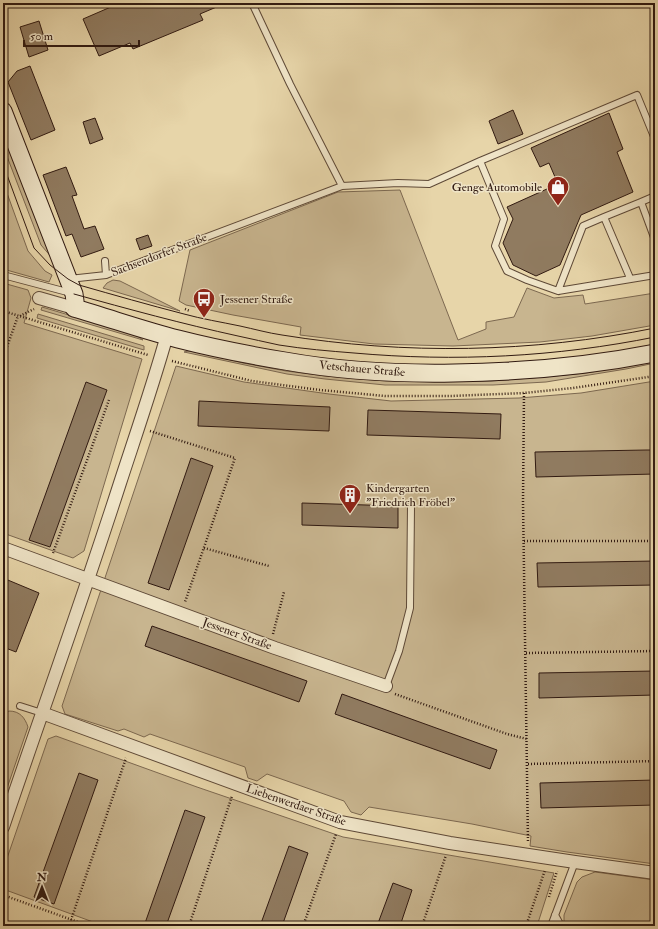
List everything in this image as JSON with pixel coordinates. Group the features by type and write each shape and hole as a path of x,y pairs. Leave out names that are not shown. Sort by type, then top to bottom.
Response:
{"street":[{"path":"3,111 72,294"},
{"name":"Vetschauer Straße","path":"39,298 72,294 167,335 242,353 286,362 328,368 418,373 494,372 573,366 655,353"},
{"path":"3,827 89,580 167,335"},
{"name":"Jessener Straße","path":"3,548 270,646 386,686"},
{"name":"Liebenwerdaer Straße","path":"42,713 340,822 450,843 655,873"}],"lane":[{"path":"252,3 290,84 342,186"},
{"name":"Sachsendorfer Straße","path":"72,294 106,275 342,186 398,183 430,184 637,94 655,139"},
{"path":"480,161 504,219 495,246 507,271 558,291 655,275"},
{"path":"558,291 583,226 655,196"},
{"path":"641,202 655,240"},
{"path":"604,217 630,278"},
{"path":"105,261 106,275"},
{"path":"3,275 72,294"},
{"path":"386,686 399,651 410,608 411,506"},
{"path":"20,706 42,713"},
{"path":"551,926 575,862"},
{"path":"555,915 561,926"}],"path":[{"path":"185,309 190,311"},
{"path":"3,311 20,316 33,310"},
{"path":"3,358 18,316"},
{"path":"524,393 523,502 528,764 528,855"},
{"path":"55,548 109,400"},
{"path":"138,427 235,458 181,613"},
{"path":"524,541 655,541"},
{"path":"204,548 269,566"},
{"path":"270,646 284,592"},
{"path":"526,654 655,652"},
{"path":"386,686 388,692 507,734 527,739"},
{"path":"71,920 130,745"},
{"path":"528,764 655,762"},
{"path":"188,926 237,784"},
{"path":"303,926 340,822"},
{"path":"422,926 450,843"},
{"path":"526,926 546,870"},
{"path":"3,895 89,926"}],"shaded area":[{"path":"3,128 53,259 41,245 3,146"},
{"path":"3,182 28,251 45,271 52,275 49,282 3,269"},
{"path":"400,190 458,340 486,329 486,322 514,317 527,288 554,298 583,295 585,304 655,293 655,325 592,336 540,342 453,346 374,344 300,335 301,327 186,305 179,301 190,250 338,192"},
{"path":"113,280 120,281 180,311 103,288 107,283"},
{"path":"3,283 28,290 31,298 24,323 142,359 84,551 73,558 3,533"},
{"path":"42,307 136,335 143,340 41,310"},
{"path":"38,314 144,346 144,350 37,318"},
{"path":"195,351 243,363 286,371 386,381 491,381 586,373 655,361 655,363 546,382 493,385 385,385 287,374 184,352"},
{"path":"176,366 244,382 391,401 519,398 581,393 655,381 655,864 530,846 531,836 472,824 369,807 361,815 351,812 344,801 267,774 257,781 248,778 245,767 150,734 144,737 124,729 118,731 65,714 62,706"},
{"path":"9,711 16,712 22,716 28,727 3,800 3,714"},
{"path":"56,736 197,787 343,837 554,873 537,926 104,926 3,889 3,870 48,739"},
{"path":"595,872 655,880 655,926 566,926 564,922 564,915 577,882 582,877"}],"building":[{"path":"120,3 226,3 200,14 203,20 133,49 130,43 99,56 83,19"},
{"path":"39,21 48,50 29,57 20,27"},
{"path":"30,66 55,130 31,140 8,82 17,71"},
{"path":"513,110 523,134 498,144 489,121"},
{"path":"609,113 623,149 617,152 633,192 581,215 560,265 536,276 513,265 503,243 513,219 507,207 558,184 549,163 540,167 531,148"},
{"path":"95,118 103,139 90,144 83,122"},
{"path":"66,167 77,195 72,196 84,229 95,226 104,249 81,257 72,234 66,236 43,175"},
{"path":"148,235 152,246 140,250 136,239"},
{"path":"86,382 107,390 50,547 29,540"},
{"path":"199,401 330,407 329,431 198,426"},
{"path":"368,410 501,414 500,439 367,435"},
{"path":"655,450 655,474 536,477 535,452"},
{"path":"191,458 213,466 169,590 148,583"},
{"name":"Kindergarten \"Friedrich Fröbel\"","path":"302,503 398,506 398,528 302,525"},
{"path":"655,561 655,585 538,587 537,563"},
{"path":"3,578 39,593 16,652 3,647"},
{"path":"152,626 307,681 299,702 145,646"},
{"path":"655,671 655,695 539,698 539,673"},
{"path":"342,694 497,750 490,769 335,714"},
{"path":"79,773 98,780 54,904 34,897"},
{"path":"655,780 655,805 541,808 540,783"},
{"path":"185,810 205,817 166,926 144,926"},
{"path":"289,846 308,853 282,926 260,926"},
{"path":"393,883 412,890 400,926 377,926"}],"tram line":[{"path":"3,164 34,248 50,265 68,279 79,285 191,316 282,335 375,346 422,348 515,346 562,342 655,328"},
{"path":"74,294 135,311 279,345 307,349 392,356 505,356 580,349 655,337"}],"place":[{"name":"Genge Automobile","path":"558,206"},
{"name":"Jessener Straße","path":"204,318"},
{"name":"Kindergarten \"Friedrich Fröbel\"","path":"350,514"}]}
